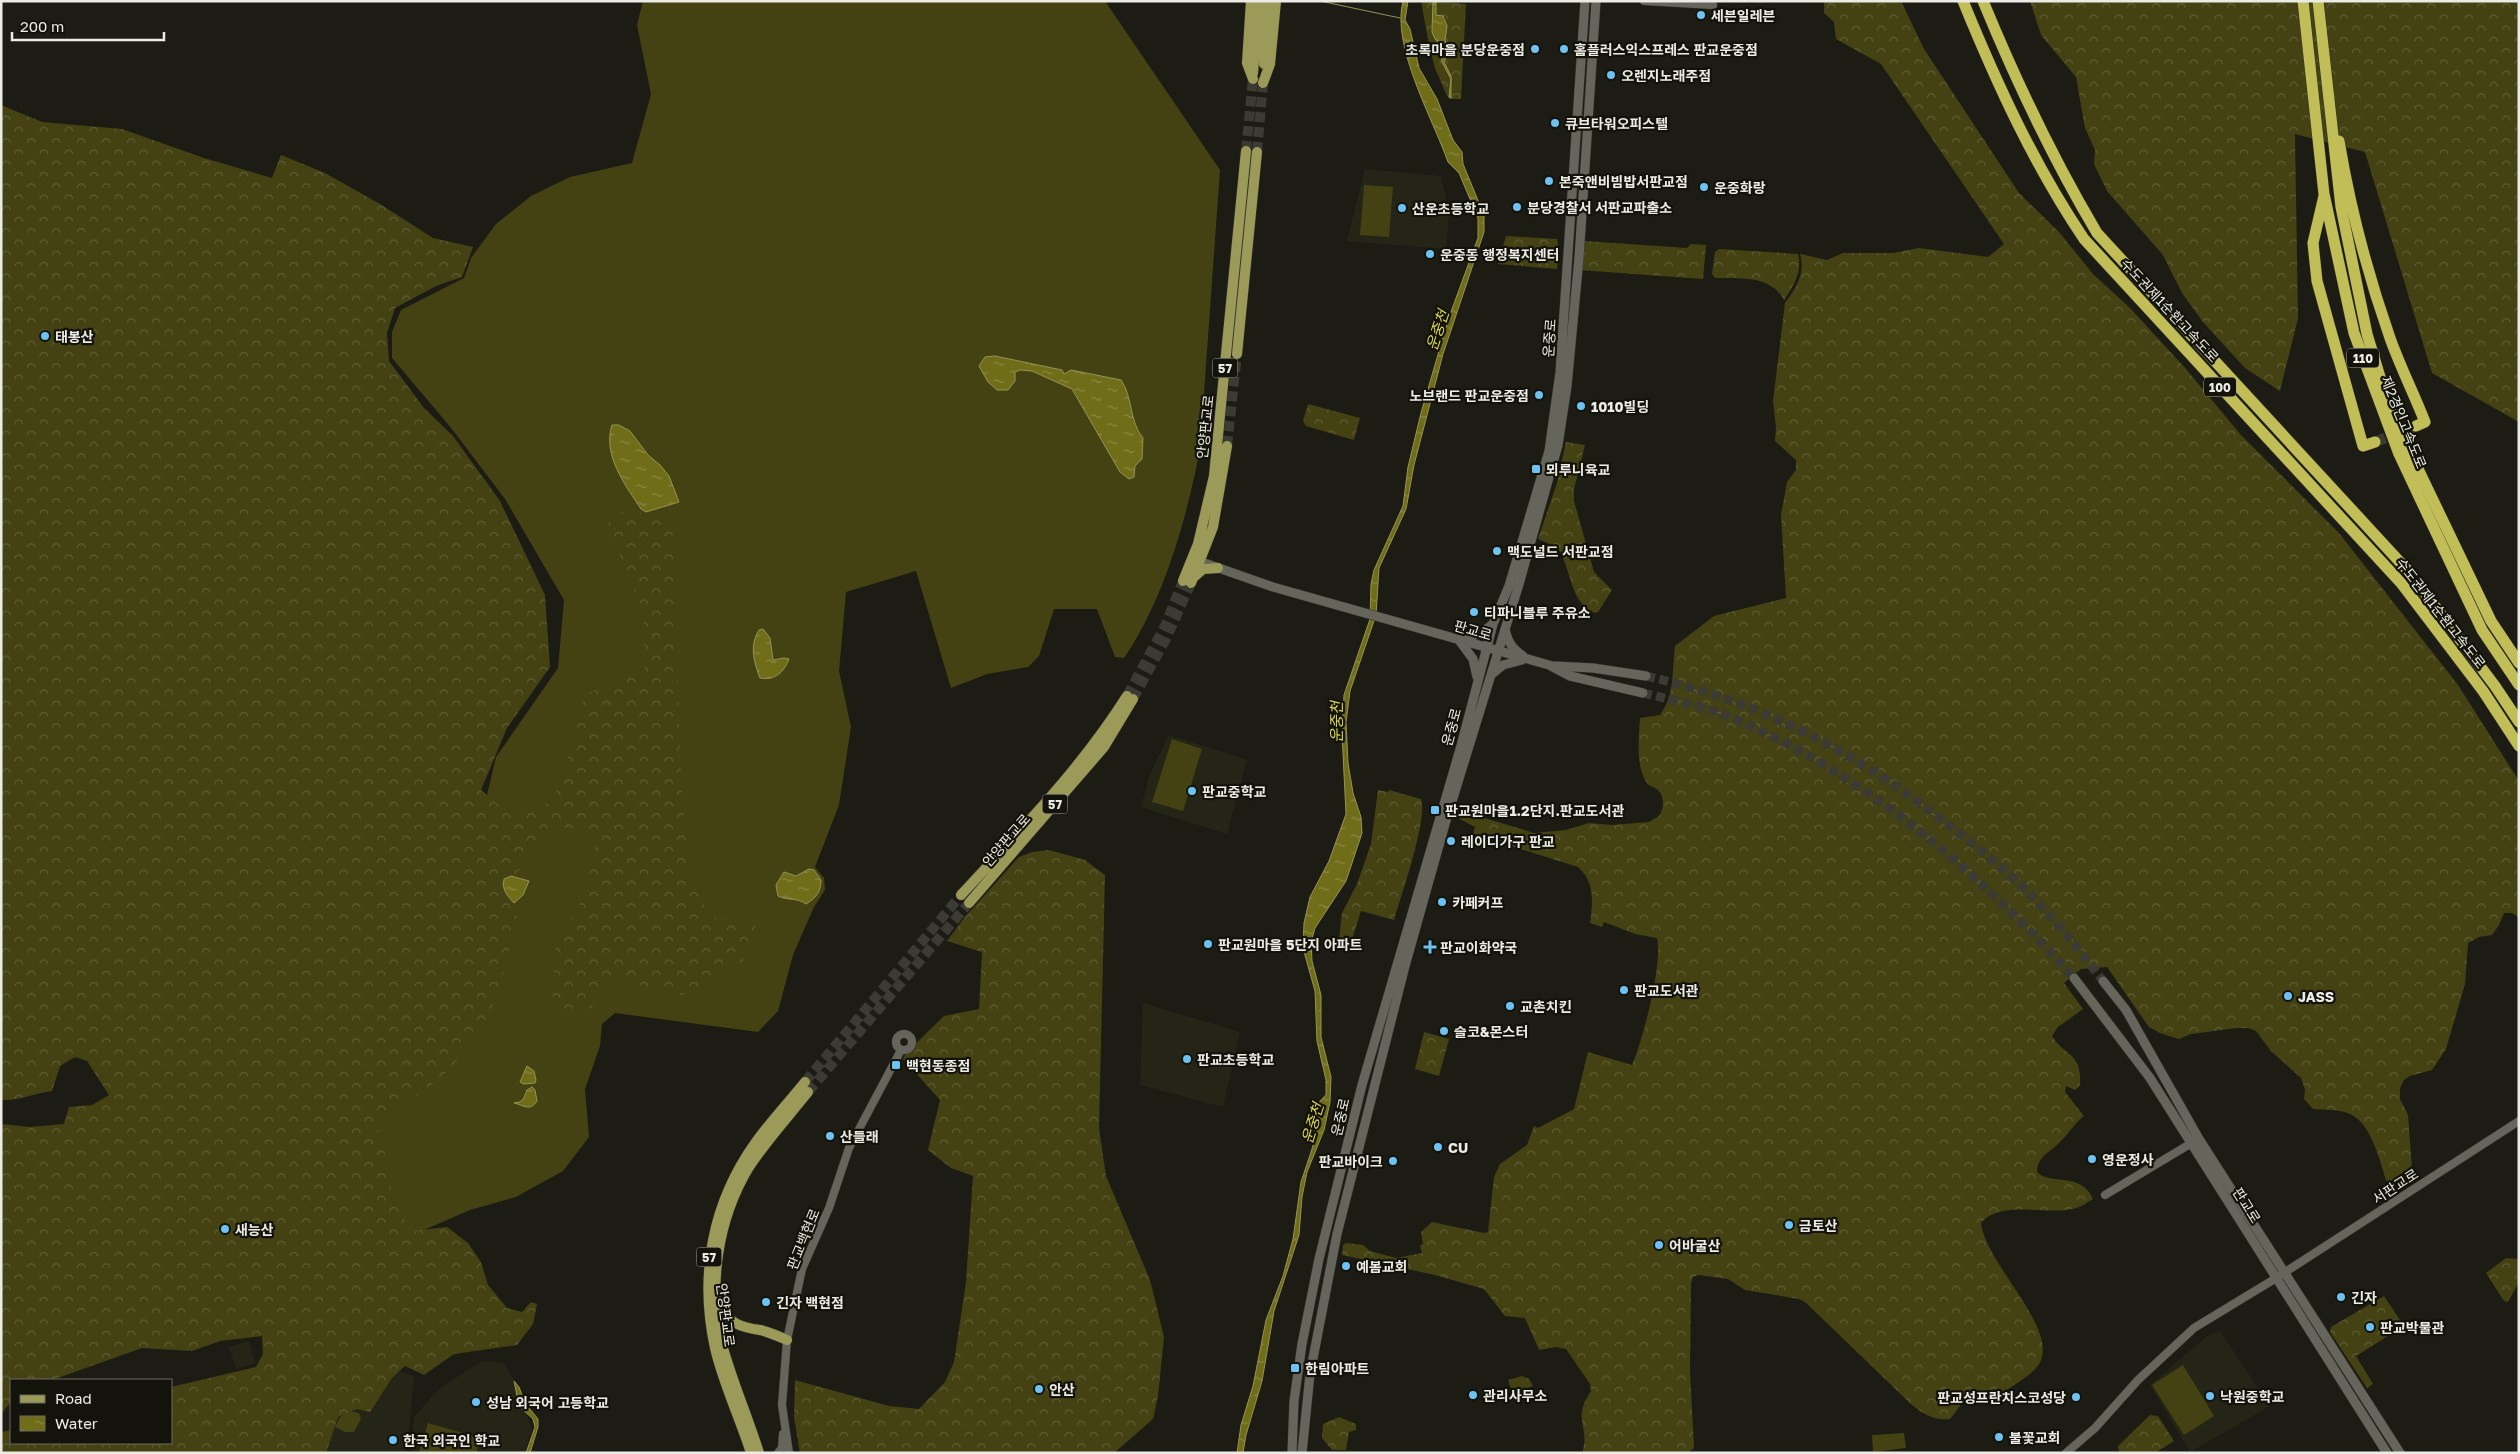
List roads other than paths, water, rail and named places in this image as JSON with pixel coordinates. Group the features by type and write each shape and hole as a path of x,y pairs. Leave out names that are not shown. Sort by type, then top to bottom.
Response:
{"highway":[{"name":"수도권제1순환고속도로","path":"1963,1 2000,88 2052,190 2084,240 2401,583 2483,690 2519,746"},
{"name":"수도권제1순환고속도로","path":"1982,1 2042,134 2066,181 2097,233 2410,574 2495,686 2519,722"},
{"name":"제2경인고속도로","path":"2303,1 2324,194 2354,333 2399,454 2482,630 2519,685"},
{"name":"제2경인고속도로","path":"2318,1 2341,207 2367,334 2390,410 2491,621 2519,663"},
{"path":"2318,1 2341,154 2358,230 2390,339 2421,424"},
{"path":"2324,194 2313,244 2317,281 2363,446 2375,442"}],"main road":[{"path":"1251,1 1247,63 1253,79 1259,1"},
{"path":"1266,1 1263,83 1270,64 1276,1"},
{"name":"운중로","path":"1292,1453 1297,1377 1320,1259 1362,1085 1461,746 1493,624 1509,586 1540,482 1551,437 1561,363 1585,1"},
{"name":"운중로","path":"1302,1453 1310,1374 1337,1234 1405,966 1445,824 1550,478 1558,445 1567,386 1596,1"},
{"name":"안양판교로","path":"1218,568 1203,569 1189,580 1196,561 1214,476 1252,151 1237,354"},
{"name":"안양판교로","path":"1196,561 1207,547 1217,508 1227,446"},
{"path":"1207,547 1210,558 1218,568"},
{"path":"1196,561 1218,568"},
{"name":"판교로","path":"1218,568 1272,587 1549,666 1570,676 1643,692"},
{"path":"1477,680 1473,659 1459,640 1481,633 1493,624"},
{"path":"1505,628 1507,640 1512,648 1527,660"},
{"path":"1489,681 1493,672 1501,665 1527,660"},
{"name":"판교로","path":"1549,666 1593,668 1646,676"},
{"name":"안양판교로","path":"961,895 1097,742 1130,697 1104,748 969,903"},
{"name":"판교로","path":"2074,978 2126,1044 2285,1272 2400,1453"},
{"name":"판교로","path":"2103,981 2126,1010 2172,1094 2195,1141 2387,1453"},
{"name":"안양판교로","path":"751,1453 716,1350 708,1300 710,1249 719,1212 743,1163 757,1141 806,1087 764,1146 736,1193 718,1250 716,1300 723,1348 759,1453"},
{"path":"716,1300 729,1321 738,1326 761,1330 787,1340"}],"street":[{"path":"1644,1 1712,6"},
{"name":"판교백현로","path":"789,1453 782,1405 787,1340 802,1269 829,1208 842,1164 901,1050"},
{"name":"서판교로","path":"2277,1277 2519,1121"},
{"path":"2105,1195 2195,1141"},
{"path":"2066,1453 2098,1425 2138,1380 2181,1338 2215,1314 2277,1277"},
{"path":"778,1453 782,1448 784,1422"}],"water":[{"path":"1403,1 1408,1 1405,20 1410,29 1419,68 1437,99 1453,140 1462,152 1463,164 1484,215 1484,232 1443,354 1414,465 1406,509 1379,568 1376,615 1350,691 1346,722 1348,763 1353,793 1361,817 1362,833 1346,881 1315,928 1311,942 1312,961 1321,995 1321,1037 1331,1077 1330,1102 1324,1130 1307,1172 1302,1197 1299,1235 1274,1311 1262,1381 1246,1435 1243,1453 1237,1453 1241,1425 1253,1386 1266,1320 1283,1276 1293,1239 1301,1182 1313,1146 1311,1132 1320,1101 1326,1095 1326,1080 1317,1041 1315,991 1303,948 1304,923 1310,897 1329,861 1346,814 1342,733 1344,695 1370,619 1371,584 1374,570 1403,506 1408,467 1421,413 1448,320 1478,238 1478,218 1459,173 1448,162 1415,82 1408,60 1401,19"},
{"path":"1433,1 1436,1 1436,15 1443,16 1447,26 1445,40 1449,52 1444,62 1451,79 1442,62 1441,46 1432,32"},
{"path":"1451,79 1451,98 1449,97"},
{"path":"995,356 1062,370 1064,374 1071,370 1121,380 1128,394 1135,424 1143,438 1142,459 1135,466 1134,477 1129,479 1120,472 1072,389 1032,371 1020,370 1015,372 1015,381 1008,390 997,390 988,382 979,366 985,357"},
{"path":"612,425 619,425 630,431 648,455 660,465 669,476 679,502 646,512 641,509 617,470 613,459 610,448"},
{"path":"763,629 770,638 773,660 789,659 782,672 774,677 765,679 760,678 753,648 759,630"},
{"path":"809,869 814,870 821,880 819,891 813,899 806,904 778,896 776,885 784,872 796,876"},
{"path":"511,876 529,881 523,895 514,903 504,889 504,879"},
{"path":"527,1066 534,1071 535,1083 524,1084 520,1082"},
{"path":"532,1087 535,1090 537,1101 532,1106 526,1107 514,1103 520,1102 527,1090"},
{"path":"514,1381 519,1387 525,1403 538,1419 538,1427 530,1453 526,1453 535,1427 533,1419 519,1406"}],"waterway":[{"path":"1320,1 1400,18"}],"tunnel":[{"path":"1246,151 1253,79"},
{"path":"1257,152 1263,83"},
{"path":"1227,446 1237,354"},
{"path":"2375,442 2416,426"},
{"path":"1127,696 1165,626 1183,581"},
{"path":"1133,699 1166,639 1191,583"},
{"path":"1646,676 1732,701 1772,717 1811,735 1885,779 1958,832 2021,885 2057,923 2103,981"},
{"path":"1643,693 1727,716 1776,738 1823,764 1870,794 1958,863 2038,939 2074,978"},
{"path":"805,1082 961,895"},
{"path":"808,1092 969,903"}],"place":[{"name":"세븐일레븐","path":"1701,15"},
{"name":"초록마을 분당운중점","path":"1535,49"},
{"name":"홈플러스익스프레스 판교운중점","path":"1564,49"},
{"name":"오렌지노래주점","path":"1611,75"},
{"name":"큐브타워오피스텔","path":"1555,123"},
{"name":"본죽앤비빔밥서판교점","path":"1549,181"},
{"name":"운중화랑","path":"1704,187"},
{"name":"분당경찰서 서판교파출소","path":"1517,207"},
{"name":"산운초등학교","path":"1402,208"},
{"name":"운중동 행정복지센터","path":"1430,254"},
{"name":"태봉산","path":"45,336"},
{"name":"노브랜드 판교운중점","path":"1539,395"},
{"name":"1010빌딩","path":"1581,406"},
{"name":"뫼루니육교","path":"1536,469"},
{"name":"맥도널드 서판교점","path":"1497,551"},
{"name":"티파니블루 주유소","path":"1474,612"},
{"name":"판교중학교","path":"1192,791"},
{"name":"판교원마을1.2단지.판교도서관","path":"1435,810"},
{"name":"레이디가구 판교","path":"1451,841"},
{"name":"카페커프","path":"1442,902"},
{"name":"판교원마을 5단지 아파트","path":"1208,944"},
{"name":"판교이화약국","path":"1430,947"},
{"name":"판교도서관","path":"1624,990"},
{"name":"JASS","path":"2288,996"},
{"name":"교촌치킨","path":"1510,1006"},
{"name":"슬코&몬스터","path":"1444,1031"},
{"name":"판교초등학교","path":"1187,1059"},
{"name":"백현동종점","path":"896,1065"},
{"name":"산들래","path":"830,1136"},
{"name":"CU","path":"1438,1147"},
{"name":"영운정사","path":"2092,1159"},
{"name":"판교바이크","path":"1393,1161"},
{"name":"금토산","path":"1789,1225"},
{"name":"새능산","path":"225,1229"},
{"name":"어바굴산","path":"1659,1245"},
{"name":"예봄교회","path":"1346,1266"},
{"name":"긴자","path":"2341,1297"},
{"name":"긴자 백현점","path":"766,1302"},
{"name":"판교박물관","path":"2370,1327"},
{"name":"한림아파트","path":"1295,1368"},
{"name":"안산","path":"1039,1389"},
{"name":"관리사무소","path":"1473,1395"},
{"name":"낙원중학교","path":"2210,1396"},
{"name":"판교성프란치스코성당","path":"2076,1397"},
{"name":"성남 외국어 고등학교","path":"476,1402"},
{"name":"불꽃교회","path":"1999,1437"},
{"name":"한국 외국인 학교","path":"393,1440"}],"water label":[{"name":"운중천","path":"1437,330"},
{"name":"운중천","path":"1336,722"},
{"name":"운중천","path":"1312,1123"}]}
